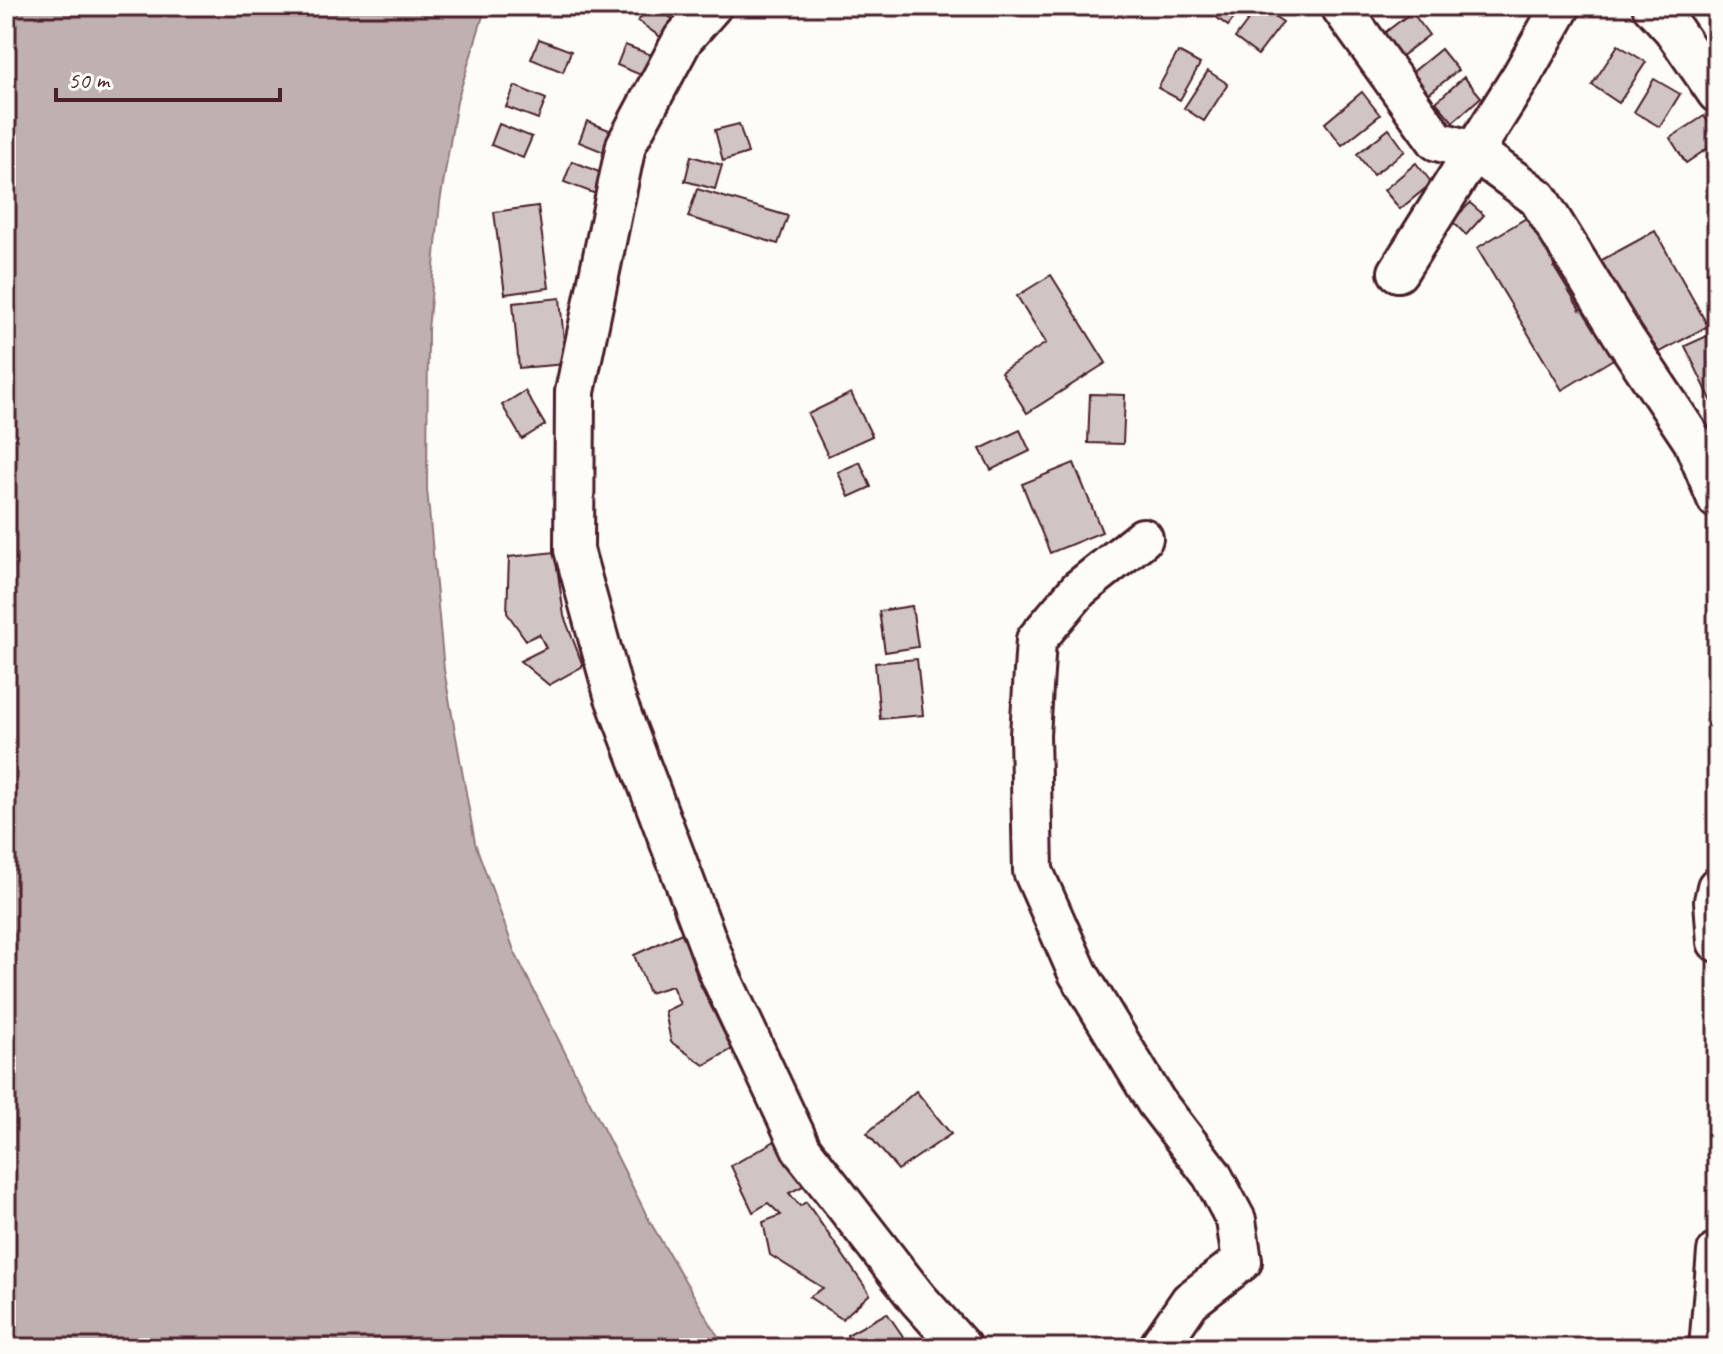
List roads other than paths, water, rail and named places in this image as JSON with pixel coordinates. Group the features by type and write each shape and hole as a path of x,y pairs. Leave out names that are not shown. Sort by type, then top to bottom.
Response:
{"street":[{"path":"712,6 683,39 626,145 575,392 574,550 614,695 715,960 802,1150 918,1299 962,1348"},
{"path":"1340,6 1437,141 1474,151 1538,198 1625,339 1693,441 1717,499"},
{"path":"1398,272 1522,75 1561,6"},
{"path":"1652,6 1673,29 1717,93"},
{"path":"1143,538 1079,589 1036,640 1030,735 1033,871 1078,973 1156,1102 1212,1175 1236,1220 1242,1261 1190,1301 1160,1348"},
{"path":"1717,887 1714,901 1717,942"},
{"path":"1709,1348 1717,1252"}]}
